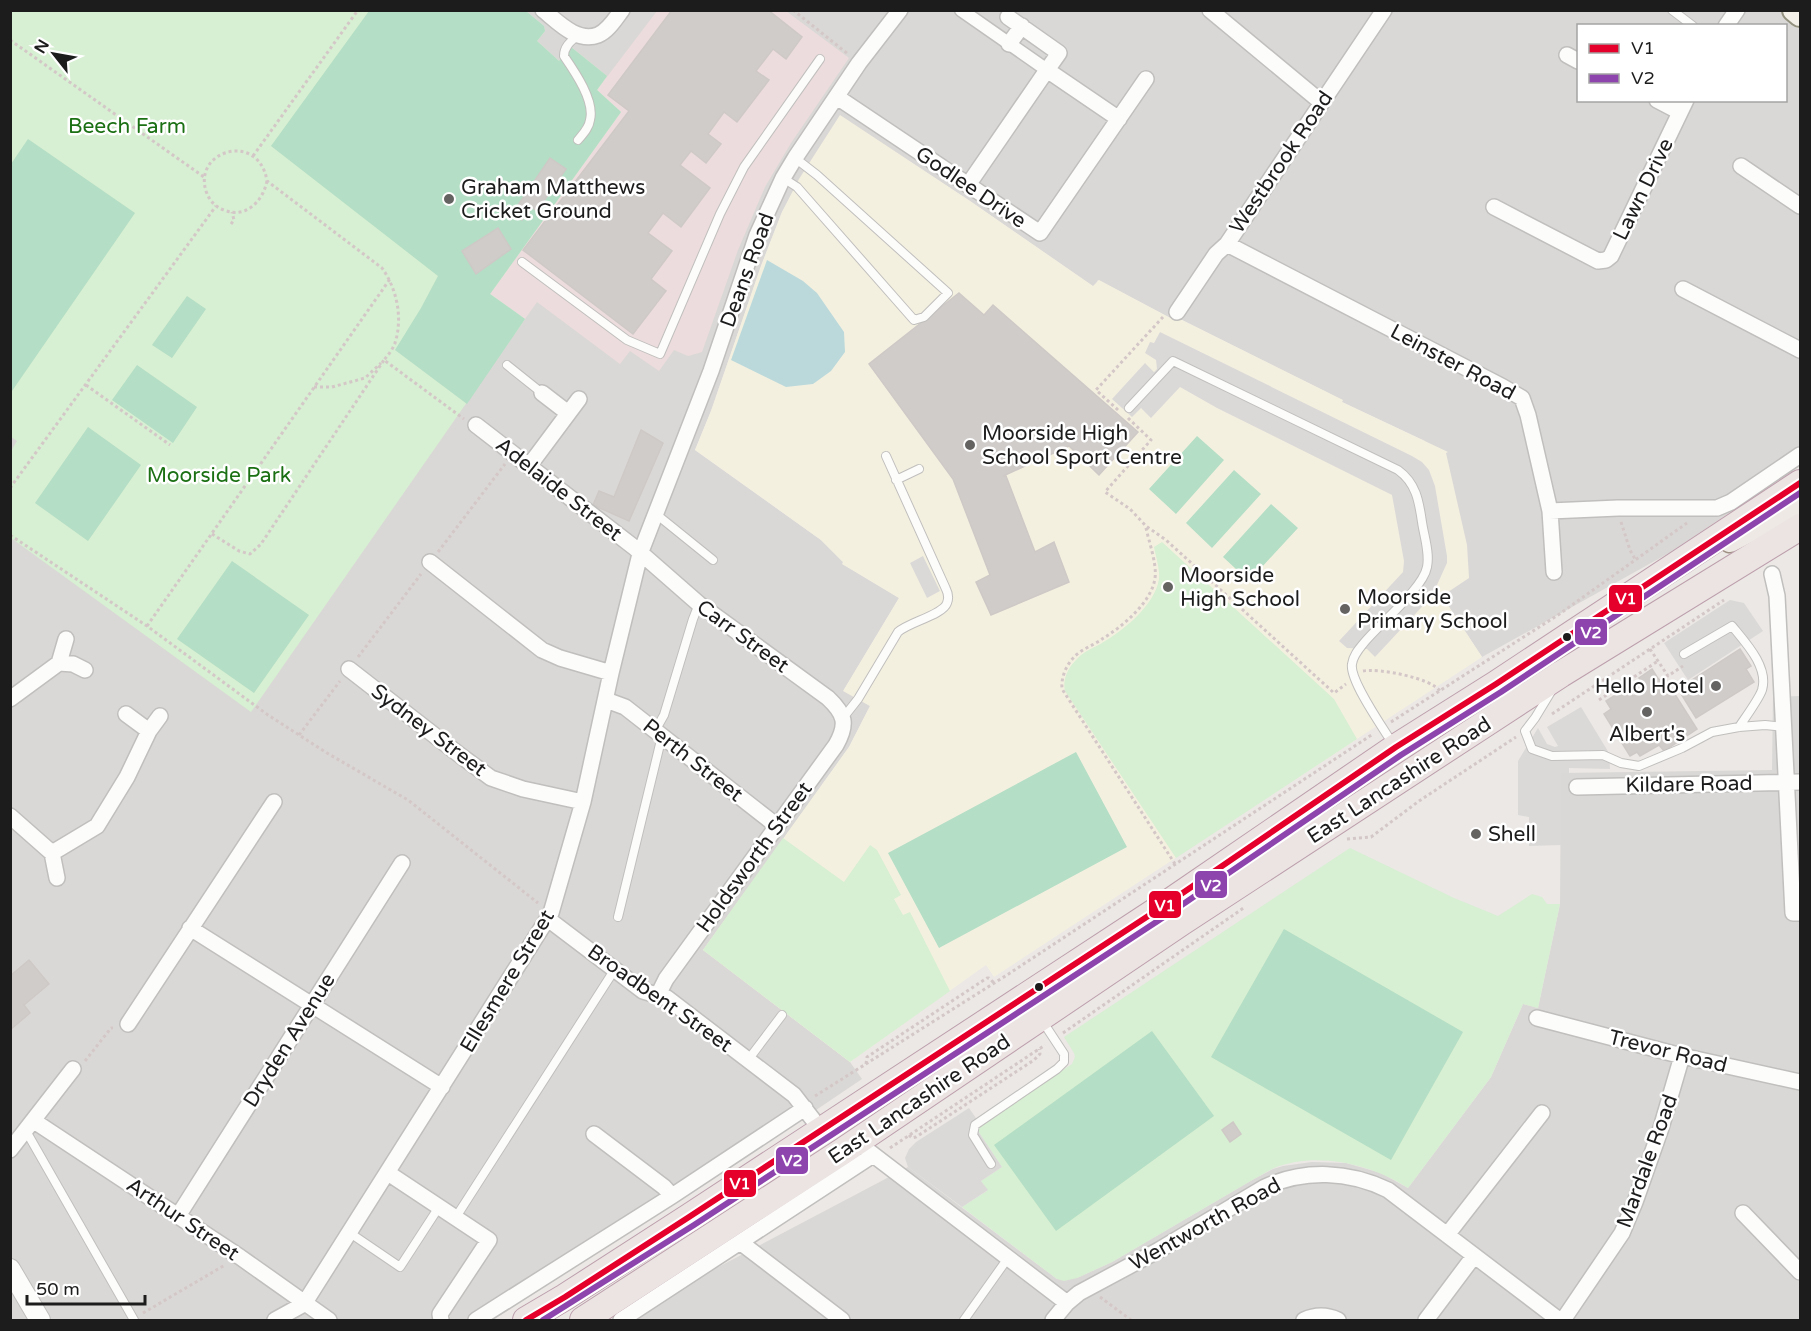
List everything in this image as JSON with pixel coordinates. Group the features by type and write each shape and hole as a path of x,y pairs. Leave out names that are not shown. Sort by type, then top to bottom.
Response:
{"highway":[{"name":"East Lancashire Road","path":"526,1320 565,1298 1168,903 1389,738 1496,684 1800,483"},
{"name":"East Lancashire Road","path":"583,1320 865,1148 1040,1018 1182,922 1561,674 1800,527"}],"main road":[{"path":"1794,10 1800,15"},
{"path":"1689,557 1727,542 1800,503"}],"street":[{"path":"543,10 577,36 598,35 622,10"},
{"name":"Deans Road","path":"640,554 711,371 757,235 776,192 795,158 860,63 900,10"},
{"path":"961,10 1119,119"},
{"path":"1210,10 1321,102"},
{"name":"Westbrook Road","path":"1177,312 1216,254 1227,244 1384,10"},
{"path":"1727,24 1737,10"},
{"path":"968,185 1059,53 1008,17"},
{"path":"1009,44 1022,26"},
{"name":"Godlee Drive","path":"837,97 1040,233 1146,79"},
{"path":"1666,102 1683,106"},
{"name":"Lawn Drive","path":"1494,207 1598,261 1606,260 1611,256 1683,106"},
{"path":"1741,166 1800,206"},
{"name":"Leinster Road","path":"1227,244 1522,398 1550,511 1554,572"},
{"path":"1683,289 1800,350"},
{"path":"543,393 568,413"},
{"path":"529,466 579,399"},
{"name":"Adelaide Street","path":"476,425 640,554"},
{"path":"1550,511 1717,508 1731,502 1800,455"},
{"name":"Carr Street","path":"640,554 699,604 828,698 843,718"},
{"name":"Ellesmere Street","path":"275,1320 304,1304 550,916 583,802 640,554"},
{"path":"430,562 542,650 560,658 611,673"},
{"path":"1772,574 1777,596 1784,727 1793,782 1797,913"},
{"path":"10,699 59,663 66,639"},
{"path":"59,663 73,664 86,670"},
{"name":"Sydney Street","path":"349,669 491,778 523,789 583,802"},
{"name":"Perth Street","path":"606,700 625,707 777,826"},
{"path":"126,714 149,731"},
{"path":"52,853 97,826 127,777 149,731 160,716"},
{"name":"Holdsworth Street","path":"658,995 666,979 836,745 844,728 843,718"},
{"name":"Kildare Road","path":"1577,787 1793,782"},
{"path":"128,1024 274,802"},
{"path":"10,816 52,853 57,878"},
{"name":"Dryden Avenue","path":"178,1216 402,863"},
{"name":"Broadbent Street","path":"550,916 643,991 667,998 794,1095 821,1130"},
{"path":"190,928 442,1087"},
{"name":"Trevor Road","path":"1537,1018 1682,1056 1800,1082"},
{"name":"Mardale Road","path":"1561,1320 1622,1233 1661,1128 1682,1056"},
{"path":"10,1150 73,1069"},
{"path":"476,1320 672,1196 803,1106"},
{"path":"1447,1235 1542,1113"},
{"name":"Arthur Street","path":"30,1126 178,1216 330,1320"},
{"path":"594,1134 664,1187 672,1196"},
{"path":"621,1320 740,1242 865,1148 1066,1303"},
{"path":"388,1173 489,1240 440,1314 441,1320"},
{"name":"Wentworth Road","path":"1053,1320 1066,1303 1079,1293 1159,1250 1177,1233 1263,1182 1298,1176 1332,1175 1357,1178 1388,1190 1561,1320"},
{"path":"1743,1213 1800,1272"},
{"path":"740,1242 842,1320"},
{"path":"1426,1320 1474,1256"},
{"path":"10,1269 40,1320"},
{"path":"1304,1320 1323,1316 1338,1320"}],"lane":[{"path":"1672,10 1690,24"},
{"path":"577,36 567,45 564,56 585,93 591,110 591,119 587,129 578,140"},
{"path":"522,262 627,340 660,354 720,214 744,167 820,59"},
{"path":"783,178 797,187 914,320 924,317 948,293 820,177 795,158"},
{"path":"1129,408 1173,361 1398,470 1411,482 1418,499 1427,555 1425,576 1367,639 1353,657 1351,670 1353,678 1389,738"},
{"path":"507,365 543,393"},
{"path":"843,718 858,699 898,632 939,611 948,602 946,589 886,456"},
{"path":"897,480 919,469"},
{"path":"655,514 713,560"},
{"path":"618,917 659,733 699,604"},
{"path":"1684,654 1732,626 1748,645 1757,661 1763,685 1762,692 1739,727"},
{"path":"1561,674 1525,731 1532,749 1552,756 1603,755 1621,763 1639,766 1682,748 1712,732 1765,725 1784,727"},
{"path":"456,1217 615,969"},
{"path":"748,1060 783,1015"},
{"path":"991,1164 973,1135 975,1125 1062,1066 1065,1057 1040,1018"},
{"path":"30,1126 134,1320"},
{"path":"350,1233 400,1267 439,1207"},
{"path":"964,1320 1008,1258"}],"path":[{"path":"253,156 357,10"},
{"path":"793,10 860,63"},
{"path":"10,39 204,177"},
{"path":"233,150 244,151 260,162 267,181 261,199 254,206 245,211 232,212 216,206 209,198 204,177 207,167 214,159 233,150"},
{"path":"212,534 239,551 250,554 261,544 394,344 398,322 397,299 390,279 382,268 267,181"},
{"path":"10,488 216,206"},
{"path":"231,224 234,220 232,212"},
{"path":"147,626 390,279"},
{"path":"314,387 332,387 365,378 384,360"},
{"path":"384,360 476,425"},
{"path":"86,385 170,445"},
{"path":"299,735 513,453"},
{"path":"1105,492 1130,509 1146,526 1166,540 1334,693 1364,670 1382,670 1428,682 1437,686 1440,691"},
{"path":"1618,508 1629,550 1635,560"},
{"path":"803,1106 1175,864 1389,738 1440,691 1558,615 1704,509"},
{"path":"1146,526 1155,570 1155,579 1151,589 1138,609 1119,627 1074,657 1063,675 1062,689 1175,864"},
{"path":"10,535 147,626 268,715 408,800 550,916"},
{"path":"1344,839 1371,837 1419,801 1730,596"},
{"path":"1650,648 1668,676 1683,666 1684,654"},
{"path":"1599,700 1658,661"},
{"path":"865,1148 890,1148 1247,906"},
{"path":"866,1064 867,1057 987,978 994,983"},
{"path":"73,1069 78,1070 111,1028 128,1024"},
{"path":"134,1320 240,1257"},
{"path":"1092,1286 1099,1297 1131,1320"}],"shaded area":[{"path":"10,11 1800,11 1800,466 1669,553 1482,657 1442,596 1425,441 1342,402 1178,318 1176,321 1098,280 1094,287 970,201 840,116 782,212 695,450 821,540 843,564 899,598 844,690 870,706 849,747 704,950 850,1062 862,1079 733,1166 493,1320 11,1320"},
{"path":"657,11 786,11 849,58 791,143 765,187 738,250 702,352 688,356 674,350 659,371 630,351 620,364 537,302 525,319 490,294 621,112 597,90"},
{"name":"Moorside High School","path":"840,115 1093,286 1099,280 1176,321 1178,318 1343,400 1342,402 1448,452 1446,453 1467,545 1469,578 1442,596 1482,657 994,977 986,965 850,1062 703,950 849,747 870,706 843,691 899,598 842,564 843,562 821,540 695,450 782,212 799,179"},
{"path":"1160,332 1412,456 1429,470 1435,486 1447,563 1432,596 1375,657 1367,649 1347,648 1339,641 1403,572 1404,561 1392,495 1217,408 1180,387 1151,418 1141,408 1132,417 1112,399 1145,363 1154,372 1157,369 1156,360 1145,353 1150,342 1154,343"},
{"path":"923,556 940,591 927,598 910,563"},
{"path":"1730,600 1744,603 1763,631 1688,680 1664,643"},
{"path":"1800,696 1800,1320 621,1320 908,1167 1057,1279 1077,1278 1112,1262 1254,1179 1283,1166 1312,1162 1346,1163 1381,1173 1408,1188 1491,1077 1523,1004 1538,1008 1560,904 1561,773 1772,770 1773,697"},
{"path":"1581,707 1609,753 1610,769 1569,768 1569,773 1561,773 1561,845 1529,846 1529,817 1518,815 1518,761 1538,728 1547,744 1558,746 1547,727"},
{"path":"969,1108 980,1124 978,1131 1002,1167 981,1181 988,1190 962,1207 908,1167 905,1158 909,1149 916,1142"}],"green space":[{"name":"Moorside Park","path":"10,11 526,11 544,26 545,31 537,41 559,61 571,47 607,76 597,90 621,112 490,294 525,319 251,712 11,538 11,451 17,441 10,436"},
{"name":"Graham Matthews Cricket Ground","path":"369,11 526,11 544,26 545,31 537,41 559,61 571,47 607,76 597,90 621,112 490,294 525,319 467,404 395,350 438,276 271,146"},
{"path":"28,139 135,213 12,391 10,390 11,164"},
{"path":"187,296 206,309 172,358 152,345"},
{"path":"137,365 197,407 173,443 112,400"},
{"path":"88,427 141,465 88,541 35,503"},
{"path":"1197,436 1224,460 1176,514 1149,489"},
{"path":"1234,470 1261,494 1212,548 1186,523"},
{"path":"1271,504 1298,528 1249,581 1223,557"},
{"path":"1162,542 1334,699 1357,739 1176,858 1065,691 1064,686 1069,669 1083,653 1110,638 1145,608 1159,579 1154,547"},
{"path":"232,561 309,615 254,693 177,639"},
{"path":"1076,752 1127,847 939,948 888,853"},
{"path":"783,838 844,882 870,845 877,850 901,895 894,899 903,915 910,912 950,991 850,1062 703,950"},
{"path":"1350,848 1454,898 1498,916 1532,894 1542,897 1547,904 1560,904 1538,1008 1523,1004 1491,1077 1408,1188 1378,1172 1343,1163 1308,1161 1291,1163 1274,1168 1112,1262 1077,1278 1064,1281 1057,1279 962,1207 987,1191 981,1181 1002,1167 978,1131 979,1126 1072,1064 1074,1053 1064,1037"},
{"path":"1284,929 1463,1032 1391,1160 1211,1057"},
{"path":"1152,1031 1214,1116 1056,1231 994,1145"}],"water":[{"path":"767,260 803,281 817,293 844,332 845,352 831,371 813,384 786,387 731,360"}],"building":[{"path":"672,10 768,10 802,37 786,59 773,49 756,71 769,80 737,122 724,112 708,134 721,144 706,163 691,151 680,165 710,188 681,227 663,213 648,233 672,251 651,279 666,291 633,334 523,250 629,111 608,95"},
{"path":"550,158 566,169 537,211 531,207 522,220 512,214"},
{"path":"498,228 511,249 476,274 462,251"},
{"path":"959,293 984,315 993,305 1138,432 1099,475 1069,446 1003,476 1006,476 1035,552 1054,542 1069,582 991,615 976,582 990,575 953,479 869,364"},
{"path":"641,430 663,443 629,521 593,505 599,491 614,497"},
{"name":"Hello Hotel","path":"1740,649 1751,666 1746,669 1754,682 1696,718 1678,689"},
{"name":"Albert's","path":"1652,669 1659,680 1664,677 1697,729 1664,751 1659,745 1640,756 1637,752 1630,756 1604,714 1611,709 1606,701 1628,687 1633,696 1645,688 1639,678"},
{"path":"29,960 49,984 24,1005 30,1013 10,1030 10,976"},
{"path":"1233,1122 1241,1134 1230,1142 1222,1130"}],"transit line":[{"name":"V1","path":"526,1320 689,1217 1168,903 1396,747 1496,684 1800,483"},
{"name":"V2","path":"543,1320 694,1225 1173,911 1401,755 1501,692 1800,493"}],"place":[{"name":"Graham Matthews Cricket Ground","path":"449,199"},
{"name":"Moorside High School Sport Centre","path":"970,445"},
{"name":"Moorside High School","path":"1168,587"},
{"name":"Moorside Primary School","path":"1345,609"},
{"name":"Hello Hotel","path":"1716,686"},
{"name":"Albert's","path":"1647,712"},
{"name":"Shell","path":"1476,834"}],"park label":[{"name":"Beech Farm","path":"127,126"}]}
